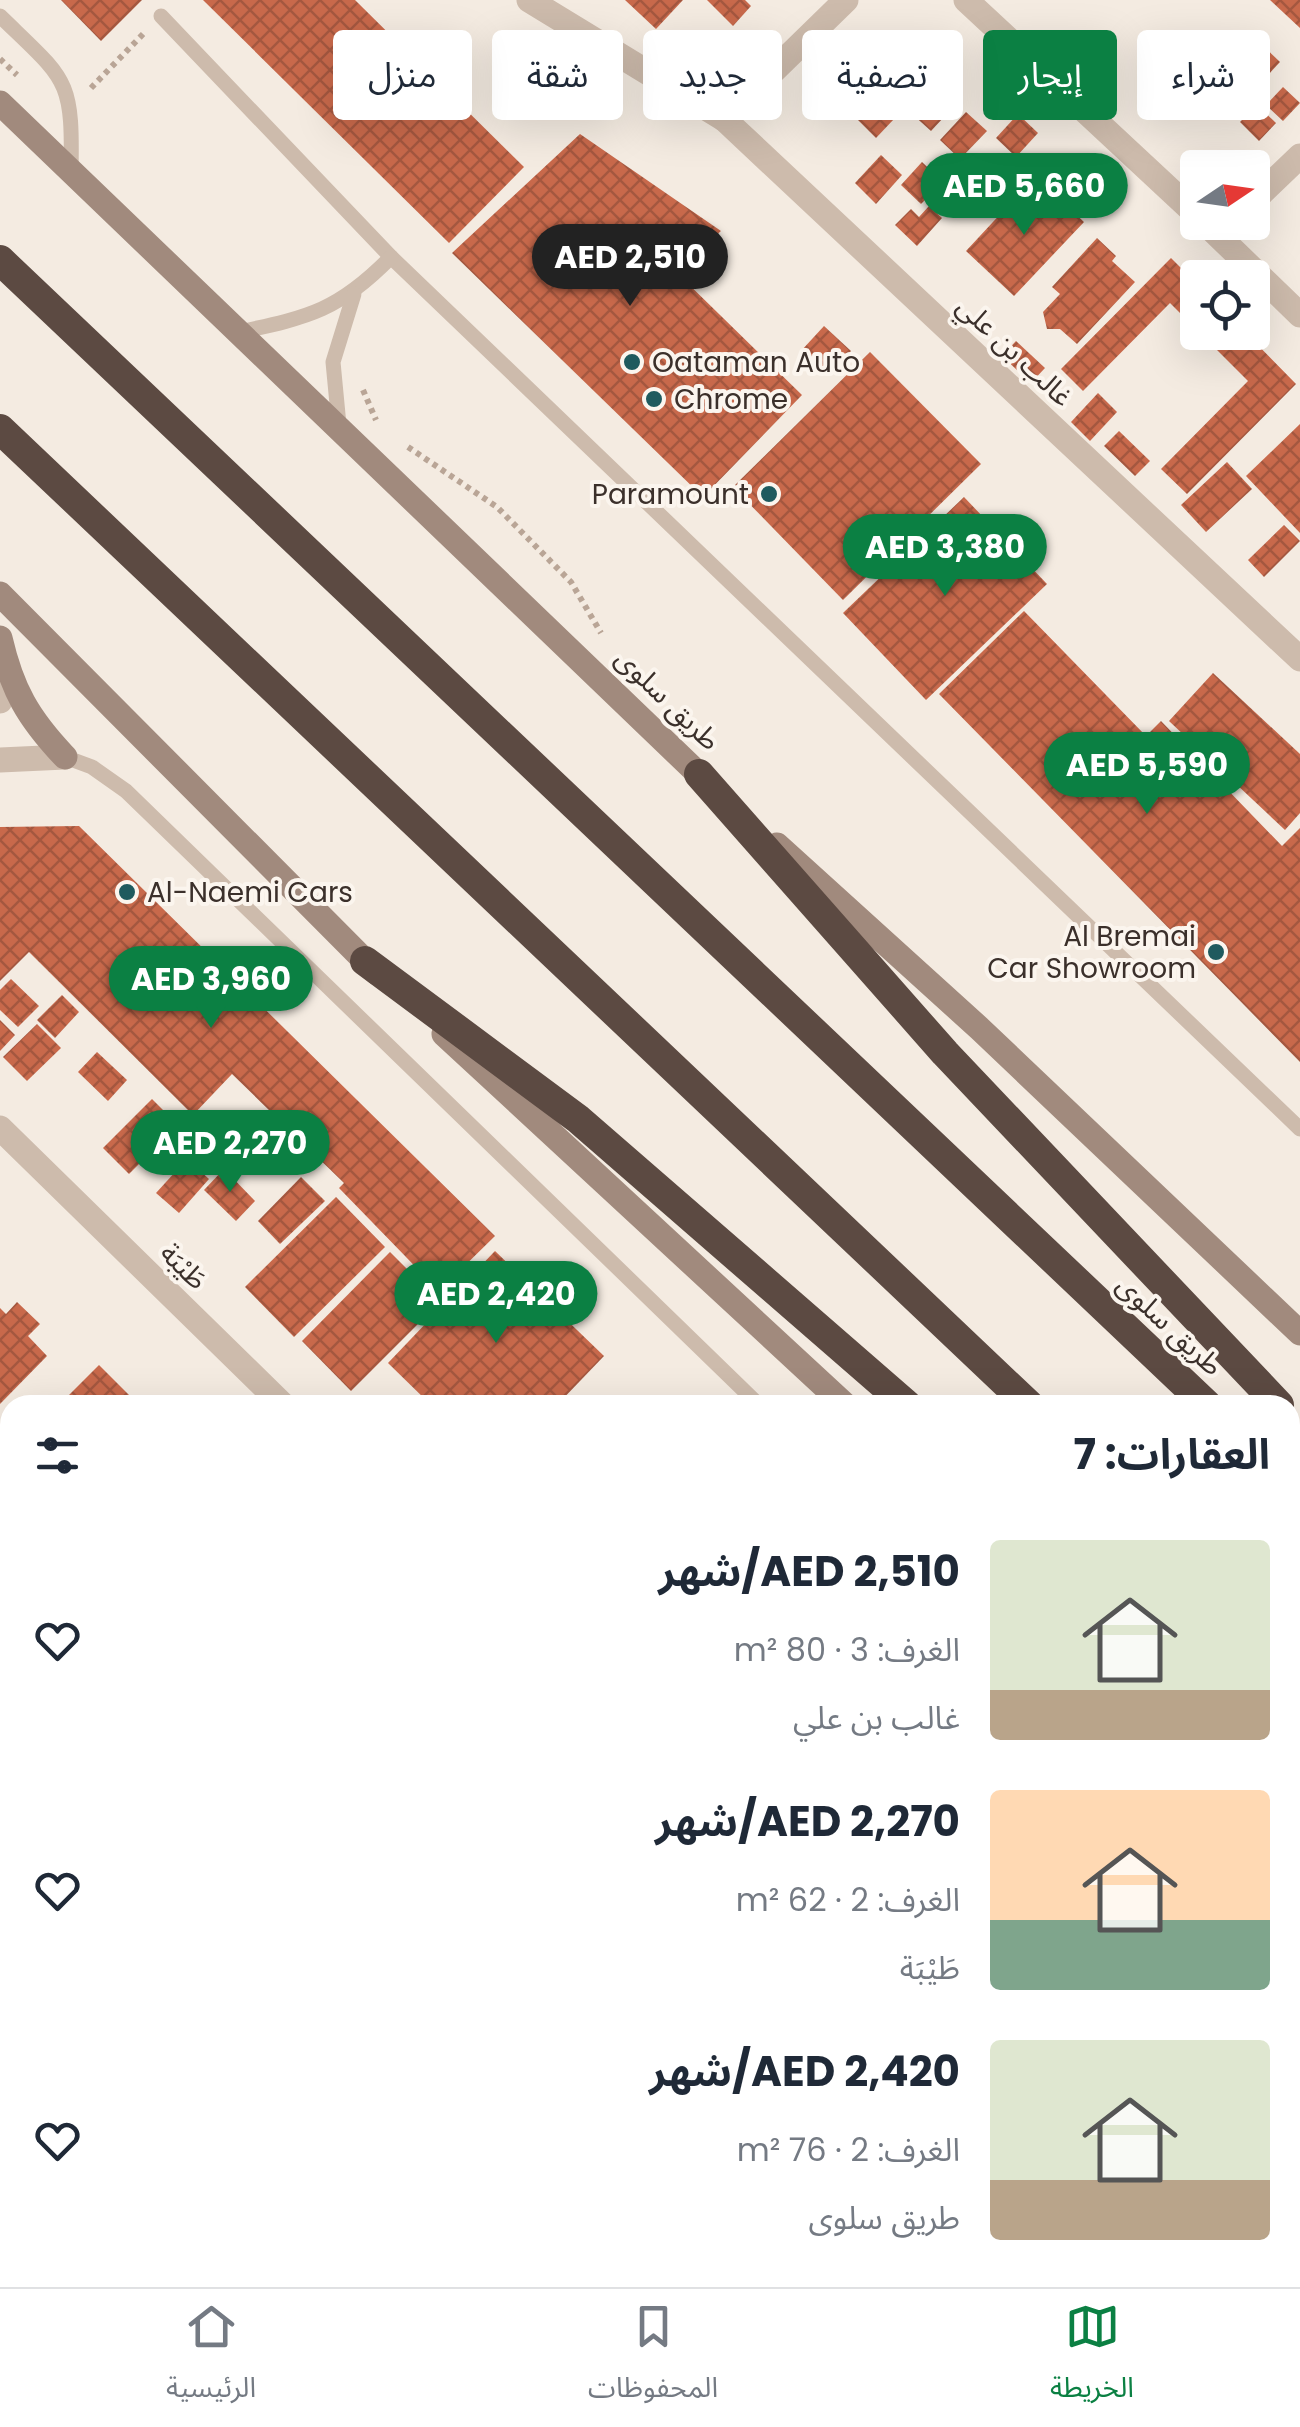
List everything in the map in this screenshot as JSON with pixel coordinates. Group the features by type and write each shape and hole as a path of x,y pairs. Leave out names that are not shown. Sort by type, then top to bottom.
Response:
{"highway":[{"name":"طريق سلوى","path":"0,260 1196,1395"},
{"path":"0,430 1019,1395"},
{"path":"699,774 945,1053 1270,1395"},
{"path":"365,961 578,1119 896,1395"}],"main road":[{"name":"طريق سلوى","path":"0,103 699,774 980,1028 1300,1333"},
{"path":"0,594 365,961 835,1395"},
{"path":"0,638 6,671 31,717 65,756"}],"street":[{"name":"غالب بن علي","path":"529,0 643,70"},
{"path":"782,62 846,0"},
{"path":"966,0 1180,199"},
{"name":"غالب بن علي","path":"725,120 1300,660"},
{"path":"1270,185 1300,156"},
{"path":"1230,240 1300,314"},
{"path":"0,701 6,671"},
{"path":"0,760 65,756"},
{"name":"طَيْبَة","path":"0,1128 273,1395"}],"lane":[{"path":"0,16 55,69 66,89 73,110 71,173"},
{"path":"161,16 391,257 1300,1129"},
{"path":"240,332 319,312 354,294 391,257"},
{"path":"339,425 333,362 354,294"},
{"path":"65,756 92,767 126,791 749,1395"}],"path":[{"path":"90,88 161,16"},
{"path":"0,58 24,82"},
{"path":"358,376 379,426"},
{"path":"394,437 497,506 571,582 605,640"}],"building":[{"path":"61,0 142,0 101,41"},
{"path":"203,0 355,0 385,30 333,30 333,120 472,120 472,116 524,167 449,243"},
{"path":"625,0 683,0 656,29"},
{"path":"707,0 745,0 751,6 733,26"},
{"path":"1270,0 1300,0 1300,28"},
{"path":"1270,52 1280,62 1270,73"},
{"path":"1283,87 1300,103 1283,121 1270,109 1270,101"},
{"path":"966,112 987,131 960,159 940,140 963,120"},
{"path":"1270,117 1276,123 1259,141 1240,122"},
{"path":"858,120 893,120 876,138"},
{"path":"919,120 941,120 931,131"},
{"path":"1012,120 1024,120 1038,133 1016,157 996,138"},
{"path":"580,134 721,231 675,271 802,395 703,497 452,253"},
{"path":"881,155 902,175 876,204 855,183"},
{"path":"922,162 943,182 921,204 901,185"},
{"path":"960,179 974,192 956,211 942,198"},
{"path":"1030,182 1060,211 1066,205 1084,222 1014,296 966,251"},
{"path":"929,206 942,218 917,246 895,225 911,209 919,217"},
{"path":"1097,238 1116,256 1112,261 1135,282 1077,344 1060,329 1047,329 1043,312 1060,294 1052,287"},
{"path":"1171,258 1180,267 1180,313 1170,303 1083,391 1061,369"},
{"path":"824,326 851,351 828,376 801,351"},
{"path":"1016,341 1045,368 1031,383 1002,356"},
{"path":"1217,350 1263,350 1296,384 1187,494 1161,469 1248,381"},
{"path":"870,352 981,464 843,600 733,487"},
{"path":"1098,393 1117,412 1090,441 1071,422"},
{"path":"1300,424 1300,533 1246,476"},
{"path":"1119,431 1150,461 1135,476 1104,446"},
{"path":"1227,462 1252,489 1206,532 1181,505"},
{"path":"964,497 1047,584 926,700 843,613"},
{"path":"1284,525 1300,541 1264,577 1248,560"},
{"path":"1024,611 1146,736 1161,721 1282,846 1300,828 1300,1062 939,694"},
{"path":"1213,673 1300,754 1300,813 1285,830 1169,721"},
{"path":"79,826 495,1236 439,1291 339,1188 344,1183 232,1074 193,1115 29,952 0,981 0,827"},
{"path":"11,979 39,1006 18,1027 0,1010 0,990"},
{"path":"62,995 79,1012 55,1038 37,1020"},
{"path":"0,1020 15,1035 0,1051"},
{"path":"37,1024 61,1048 27,1081 3,1057"},
{"path":"97,1052 127,1080 108,1101 78,1072"},
{"path":"152,1099 178,1125 129,1174 103,1148"},
{"path":"187,1159 209,1179 179,1213 156,1193"},
{"path":"224,1169 255,1201 236,1221 204,1190"},
{"path":"301,1177 325,1201 280,1244 258,1221"},
{"path":"336,1197 385,1247 294,1337 245,1287"},
{"path":"495,1251 604,1356 567,1395 421,1395 388,1363"},
{"path":"390,1252 440,1302 351,1391 302,1341"},
{"path":"17,1302 40,1324 28,1336 47,1356 9,1395 0,1395 0,1308 6,1314"},
{"path":"99,1365 129,1395 69,1395"}],"place":[{"name":"Oataman Auto","path":"632,362"},
{"name":"Chrome","path":"654,399"},
{"name":"Paramount","path":"769,494"},
{"name":"Al-Naemi Cars","path":"127,892"},
{"name":"Al Bremai Car Showroom","path":"1216,952"}]}
